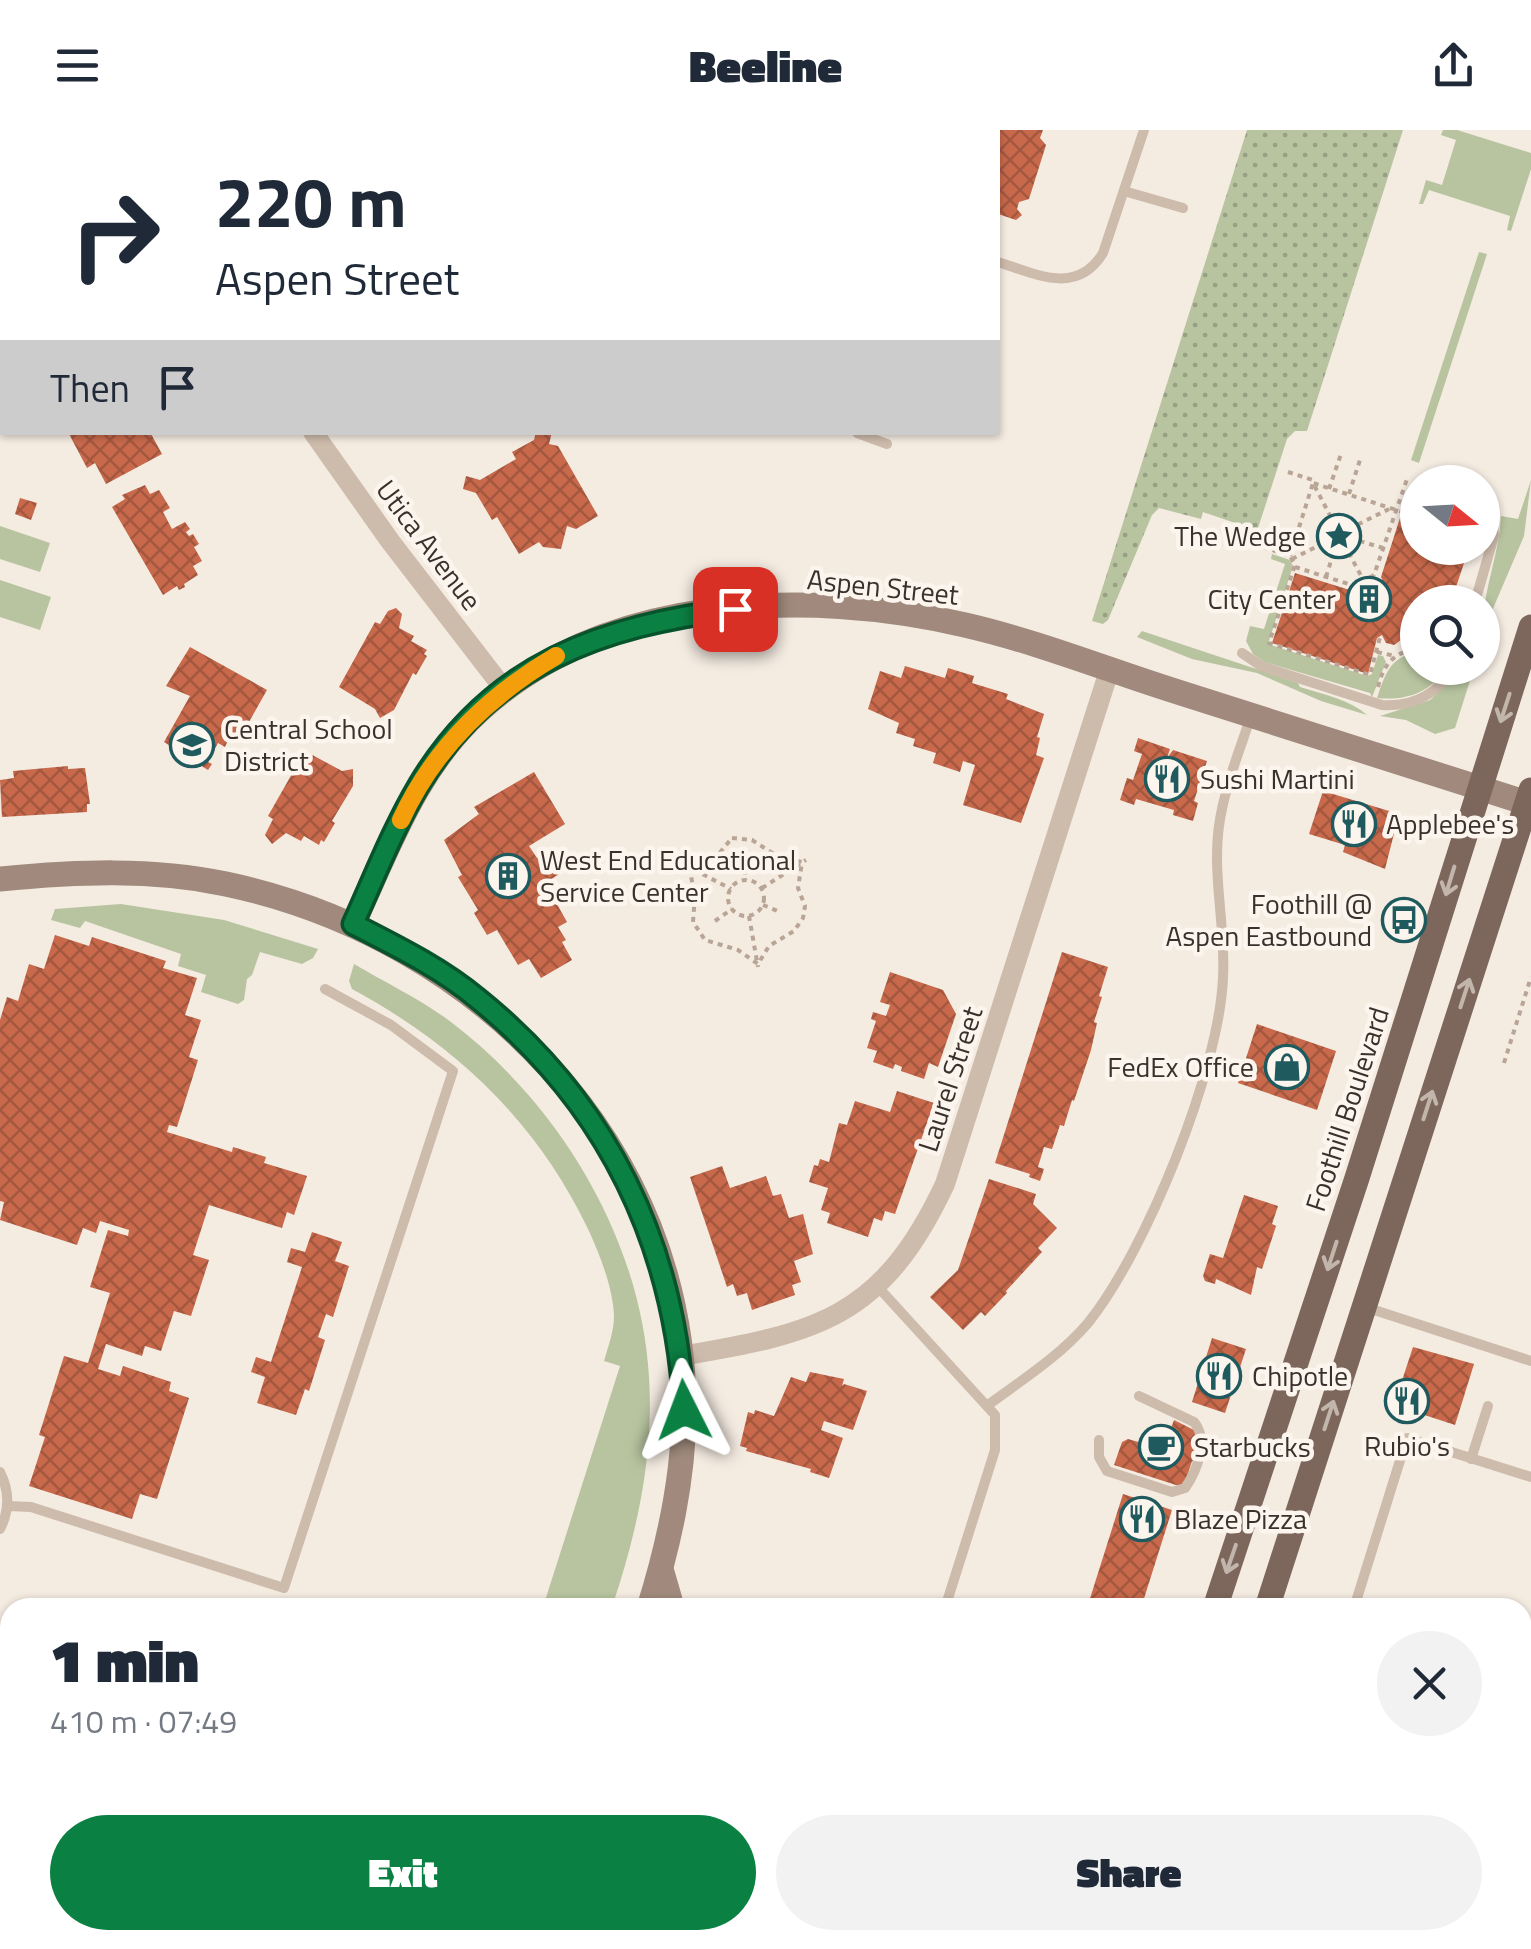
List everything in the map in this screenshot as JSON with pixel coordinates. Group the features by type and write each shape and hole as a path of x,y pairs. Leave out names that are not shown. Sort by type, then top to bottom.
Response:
{"main road":[{"name":"Foothill Boulevard","path":"1218,1598 1357,1178 1531,627"},
{"path":"1270,1598 1530,801"}],"street":[{"name":"Utica Avenue","path":"315,435 504,689"},
{"name":"Aspen Street","path":"353,924 420,782 452,739 504,689 559,654 624,629 696,614 780,607 858,609 934,618 988,631 1530,801"},
{"name":"Laurel Street","path":"681,1356 770,1341 818,1325 878,1288 927,1221 945,1184 1110,670"},
{"path":"0,879 86,872 184,877 284,899 353,924 416,957 476,997 532,1046 579,1102 618,1161 646,1222 667,1288 681,1356 683,1447 675,1511 652,1598"},
{"path":"661,1569 669,1598"}],"lane":[{"path":"1000,263 1056,281 1085,274 1103,253 1144,130"},
{"path":"1124,191 1183,208"},
{"path":"864,435 887,444"},
{"path":"1242,653 1261,666 1374,703 1412,703 1438,685"},
{"path":"988,1405 1049,1360 1087,1324 1126,1261 1177,1155 1221,1002 1224,976 1218,829 1251,716"},
{"path":"8,1506 30,1507 284,1588 453,1071 391,1025 326,989"},
{"path":"878,1288 996,1415 995,1450 948,1598"},
{"path":"1363,1306 1531,1360"},
{"path":"1099,1440 1099,1456 1108,1471 1172,1492 1185,1488 1202,1442 1200,1429 1194,1422 1139,1396"},
{"path":"1471,1458 1488,1406"},
{"path":"1357,1598 1407,1438 1531,1478"},
{"path":"0,1472 8,1506 0,1530"}],"path":[{"path":"1329,488 1340,454"},
{"path":"1349,495 1360,460"},
{"path":"1288,472 1312,480 1336,524"},
{"path":"1313,484 1400,511"},
{"path":"1313,484 1291,558 1294,566 1269,643 1370,675 1380,636"},
{"path":"1294,566 1355,586 1365,583 1374,575 1400,494"},
{"path":"1349,529 1393,509"},
{"path":"1336,524 1349,529 1350,538"},
{"path":"1330,540 1330,531 1336,524"},
{"path":"1350,538 1383,548"},
{"path":"1330,540 1336,545 1350,538"},
{"path":"1263,547 1291,558 1330,540"},
{"path":"1344,544 1365,583"},
{"path":"1326,577 1336,545"},
{"path":"1377,652 1396,656"},
{"path":"1374,703 1383,671 1400,654"},
{"path":"687,866 713,858 736,838 752,840 776,856 804,861"},
{"path":"742,860 746,880"},
{"path":"762,888 804,861"},
{"path":"758,965 769,946 794,932 803,918 805,906 798,888 804,861"},
{"path":"687,866 731,890"},
{"path":"687,866 695,895 692,916 699,935 738,950 758,965"},
{"path":"746,880 762,888"},
{"path":"746,880 731,890 728,898 732,909 749,916"},
{"path":"762,888 763,905"},
{"path":"763,905 780,912"},
{"path":"749,916 763,905"},
{"path":"715,921 732,909"},
{"path":"749,916 758,965"},
{"path":"1504,1064 1531,976"}],"green space":[{"path":"1247,130 1403,130 1307,431 1295,431 1287,439 1258,528 1246,535 1242,533 1244,526 1203,512 1201,519 1159,508 1152,515 1108,620 1103,624 1092,621"},
{"path":"1443,130 1457,130 1531,153 1531,169 1511,231 1507,230 1510,216 1429,190 1423,204 1419,204 1426,180 1442,185 1456,140 1441,135"},
{"path":"1479,252 1487,254 1419,463 1411,460"},
{"path":"1531,480 1524,536 1500,592 1500,585 1489,585 1493,565 1500,565 1501,516 1518,519"},
{"path":"0,526 50,543 40,572 0,559"},
{"path":"1272,554 1290,560 1293,566 1268,644 1367,676 1372,674 1378,655 1383,656 1386,662 1372,697 1370,693 1264,662 1253,654 1246,641 1250,626 1264,629 1285,564 1271,559"},
{"path":"0,580 51,597 40,630 0,617"},
{"path":"1142,631 1298,683 1367,715 1321,701 1257,673 1192,659 1137,637"},
{"path":"1400,658 1400,685 1431,685 1416,694 1377,698"},
{"path":"1446,685 1469,685 1455,728 1435,734 1406,720 1380,716 1430,700"},
{"path":"121,904 224,920 318,949 313,958 302,964 260,952 247,979 244,1000 238,1004 201,992 206,975 178,966 181,954 85,921 80,928 51,920 55,909"},
{"path":"354,964 440,1014 490,1055 559,1134 612,1226 643,1326 650,1407 642,1494 615,1598 546,1598 620,1366 604,1361 612,1333 613,1305 588,1229 544,1154 490,1090 426,1035 352,989 349,981"}],"building":[{"path":"1000,130 1043,130 1040,138 1046,145 1029,199 1019,202 1017,209 1022,215 1016,220 1000,215"},
{"path":"70,435 152,435 162,454 106,484 95,463 87,468"},
{"path":"535,435 551,435 549,444 558,446 598,516 576,529 567,526 561,549 543,547 539,542 519,554 497,517 492,520 476,493 463,489 466,476 480,480 516,459 512,452 534,440"},
{"path":"145,485 150,494 159,490 170,508 163,512 172,529 185,522 190,529 186,532 189,536 193,534 199,544 194,547 202,561 193,566 198,575 185,587 179,590 177,586 163,595 112,507 125,499 122,495"},
{"path":"20,498 37,503 31,520 15,514"},
{"name":"City Center","path":"1400,518 1400,565 1463,565 1457,585 1400,585 1400,641 1394,645 1386,643 1382,635 1377,638 1368,674 1272,643 1295,573 1353,591 1355,595 1359,593 1356,589 1377,579 1379,583 1383,581"},
{"path":"396,608 402,614 399,628 414,636 411,641 427,650 427,656 416,675 413,673 394,710 380,718 375,709 339,687 375,622 380,624 388,611"},
{"path":"190,647 267,690 240,738 231,733 225,747 218,743 208,770 164,742 190,696 166,686"},
{"path":"905,666 945,678 948,668 974,676 972,683 1008,694 1006,699 1044,714 1036,755 1044,758 1021,823 963,805 975,765 963,761 960,772 933,763 936,753 913,746 915,739 896,733 899,723 868,709 880,671 901,678"},
{"name":"Sushi Martini","path":"1138,738 1170,749 1167,758 1173,750 1207,761 1194,801 1198,803 1193,821 1173,815 1174,810 1136,799 1134,805 1120,800 1127,778 1133,780 1142,754 1134,751"},
{"path":"305,751 342,771 353,769 353,786 324,842 321,840 319,845 304,836 301,841 286,833 272,844 265,835 273,819 268,816"},
{"path":"85,768 90,804 87,812 2,817 0,780 14,778 13,771"},
{"name":"West End Educational Service Center","path":"534,772 565,824 529,846 537,858 546,852 559,874 550,880 564,902 558,906 567,922 558,927 572,960 541,978 529,959 518,965 497,930 487,935 444,840 479,814 474,807"},
{"name":"Applebee's","path":"1323,791 1399,814 1385,869 1343,852 1345,845 1309,834"},
{"path":"55,935 89,946 92,937 166,961 163,968 197,978 185,1015 201,1020 189,1057 198,1060 177,1127 169,1125 167,1132 232,1152 233,1147 266,1157 264,1163 307,1176 294,1215 287,1212 282,1228 209,1205 193,1255 209,1260 191,1316 174,1311 161,1351 145,1346 142,1356 106,1344 98,1369 120,1376 123,1366 171,1382 169,1391 189,1398 157,1499 140,1494 132,1519 29,1486 45,1437 39,1435 64,1356 88,1363 110,1293 90,1287 108,1230 128,1236 129,1230 100,1221 96,1233 83,1228 77,1245 0,1220 4,1202 0,1201 0,1020 7,997 18,1001 29,964 44,969"},
{"path":"1062,952 1108,967 1091,1050 1064,1126 1060,1125 1052,1149 1044,1147 1038,1167 1044,1169 1040,1181 995,1163"},
{"path":"890,972 943,990 956,1014 938,1067 929,1063 924,1079 901,1071 902,1067 895,1064 893,1069 873,1062 877,1051 867,1048 876,1021 871,1019 873,1012 886,1016 890,1005 880,1002"},
{"name":"FedEx Office","path":"1257,1024 1336,1051 1317,1110 1238,1083"},
{"path":"897,1091 934,1103 895,1214 885,1211 882,1221 874,1218 868,1237 827,1223 830,1213 821,1210 828,1188 809,1182 814,1165 818,1166 820,1159 829,1162 839,1123 847,1125 855,1101 890,1112"},
{"path":"722,1166 730,1188 766,1176 773,1196 781,1194 789,1218 803,1214 813,1254 794,1261 801,1282 792,1285 795,1295 752,1310 747,1293 737,1296 733,1284 727,1287 690,1177"},
{"path":"989,1179 1036,1194 1033,1204 1057,1228 1007,1293 985,1316 981,1312 963,1330 930,1297 958,1270"},
{"path":"1244,1195 1278,1206 1272,1224 1276,1226 1262,1269 1257,1267 1251,1295 1216,1279 1215,1284 1205,1281 1203,1276 1210,1254 1223,1258"},
{"path":"312,1232 342,1242 335,1261 349,1266 333,1317 326,1314 318,1337 325,1340 309,1391 305,1389 296,1415 257,1403 265,1377 251,1372 256,1357 271,1362 302,1267 287,1262 291,1248 305,1252"},
{"name":"Chipotle","path":"1212,1338 1246,1349 1225,1413 1192,1402"},
{"path":"1413,1347 1474,1364 1455,1425 1394,1405"},
{"path":"810,1372 844,1379 842,1386 867,1391 853,1430 824,1421 821,1430 843,1438 829,1478 740,1446 748,1412 754,1414 755,1410 774,1416 791,1377 806,1382"},
{"path":"1174,1420 1194,1430 1199,1440 1185,1483 1179,1486 1114,1465 1122,1442 1128,1439 1142,1443 1144,1437 1171,1428"},
{"path":"1123,1494 1172,1510 1144,1598 1090,1598"}],"slow traffic":[{"path":"401,820 435,760 476,713 504,689 556,656"}],"place":[{"name":"The Wedge","path":"1339,536"},
{"name":"City Center","path":"1369,599"},
{"name":"Central School District","path":"192,745"},
{"name":"Sushi Martini","path":"1167,779"},
{"name":"Applebee's","path":"1354,824"},
{"name":"West End Educational Service Center","path":"508,876"},
{"name":"Foothill @ Aspen Eastbound","path":"1404,920"},
{"name":"FedEx Office","path":"1287,1067"},
{"name":"Chipotle","path":"1219,1376"},
{"name":"Rubio's","path":"1407,1401"},
{"name":"Starbucks","path":"1161,1447"},
{"name":"Blaze Pizza","path":"1142,1519"}],"route":[{"path":"684,1410 681,1356 667,1288 646,1222 618,1161 579,1102 532,1046 476,997 416,957 353,924 420,782 452,739 504,689 559,654 590,640 659,621 735,609"}]}
